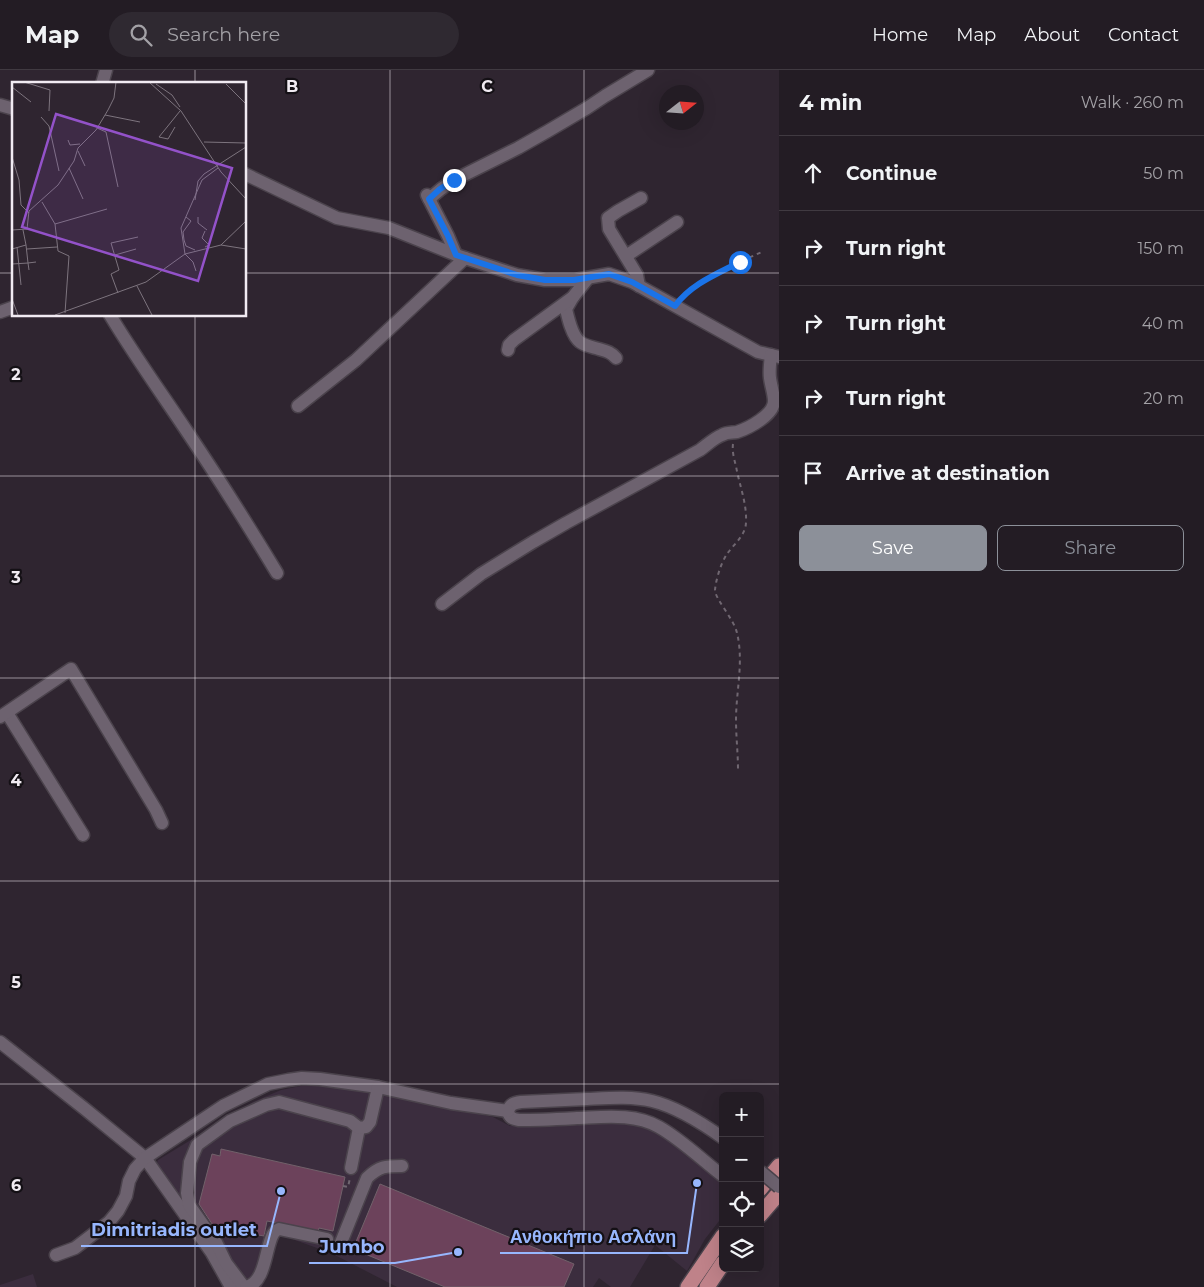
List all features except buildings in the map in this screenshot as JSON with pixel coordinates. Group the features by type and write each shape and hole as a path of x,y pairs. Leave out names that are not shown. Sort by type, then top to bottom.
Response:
{"main road":[{"path":"764,1184 779,1166"},
{"path":"764,1210 779,1193"},
{"path":"688,1287 719,1242"},
{"path":"707,1287 719,1270"}],"street":[{"path":"461,257 428,197 454,180 548,131 648,70"},
{"path":"246,174 337,218 389,228 461,257 517,275 545,280 574,280 609,274 632,282 758,352 775,356 770,364 770,377 775,403 762,419 746,429 725,433 700,450 566,523 481,574 442,604"},
{"path":"639,286 637,275 609,229 608,218 641,198"},
{"path":"626,256 677,222"},
{"path":"298,406 356,360 461,257"},
{"path":"588,278 566,309 568,319 579,342 609,351 616,358"},
{"path":"508,350 509,344 573,297"},
{"path":"0,312 12,308"},
{"path":"111,316 132,352 238,509 276,573"},
{"path":"82,835 3,715 71,669 162,822"},
{"path":"0,1042 145,1158 212,1253 231,1287"},
{"path":"56,1255 75,1248 109,1222 118,1211 126,1196 129,1181 135,1168 145,1158 223,1106 268,1084 302,1078 320,1079 378,1087 451,1103 508,1111"},
{"path":"327,1239 279,1229 273,1233 262,1270 255,1282 245,1287 226,1264 214,1238 189,1205 187,1193 190,1162 196,1145 230,1122 266,1105 279,1102 350,1121 358,1128 366,1127 370,1122 378,1087"},
{"path":"719,1173 672,1135 658,1126 642,1120 625,1117 599,1117 519,1120 509,1116 508,1111 509,1106 521,1102 632,1098 652,1101 671,1108 721,1137"},
{"path":"351,1168 358,1128"},
{"path":"340,1245 367,1178 375,1170 388,1166 402,1166"},
{"path":"764,1174 779,1187"}],"path":[{"path":"675,306 690,290 707,279 764,251"},
{"path":"738,770 736,720 740,666 737,632 734,621 715,595 715,587 722,562 746,528 744,504 732,446 739,431"}],"shaded area":[{"path":"310,1084 330,1085 405,1098 493,1117 510,1126 628,1123 648,1126 660,1132 719,1180 719,1221 705,1239 687,1271 655,1245 630,1287 611,1287 599,1278 593,1287 397,1287 331,1253 278,1234 262,1287 237,1287 190,1210 156,1165 158,1160 253,1102 281,1090"},
{"path":"33,1274 37,1287 0,1287 0,1285"}],"place":[{"name":"Ανθοκήπιο Ασλάνη","path":"697,1183"},
{"name":"Dimitriadis outlet","path":"281,1191"},
{"name":"Jumbo","path":"458,1252"}],"route":[{"path":"454,180 429,199 456,255 517,275 545,280 574,280 609,274 632,282 675,306 690,290 740,262"}]}
